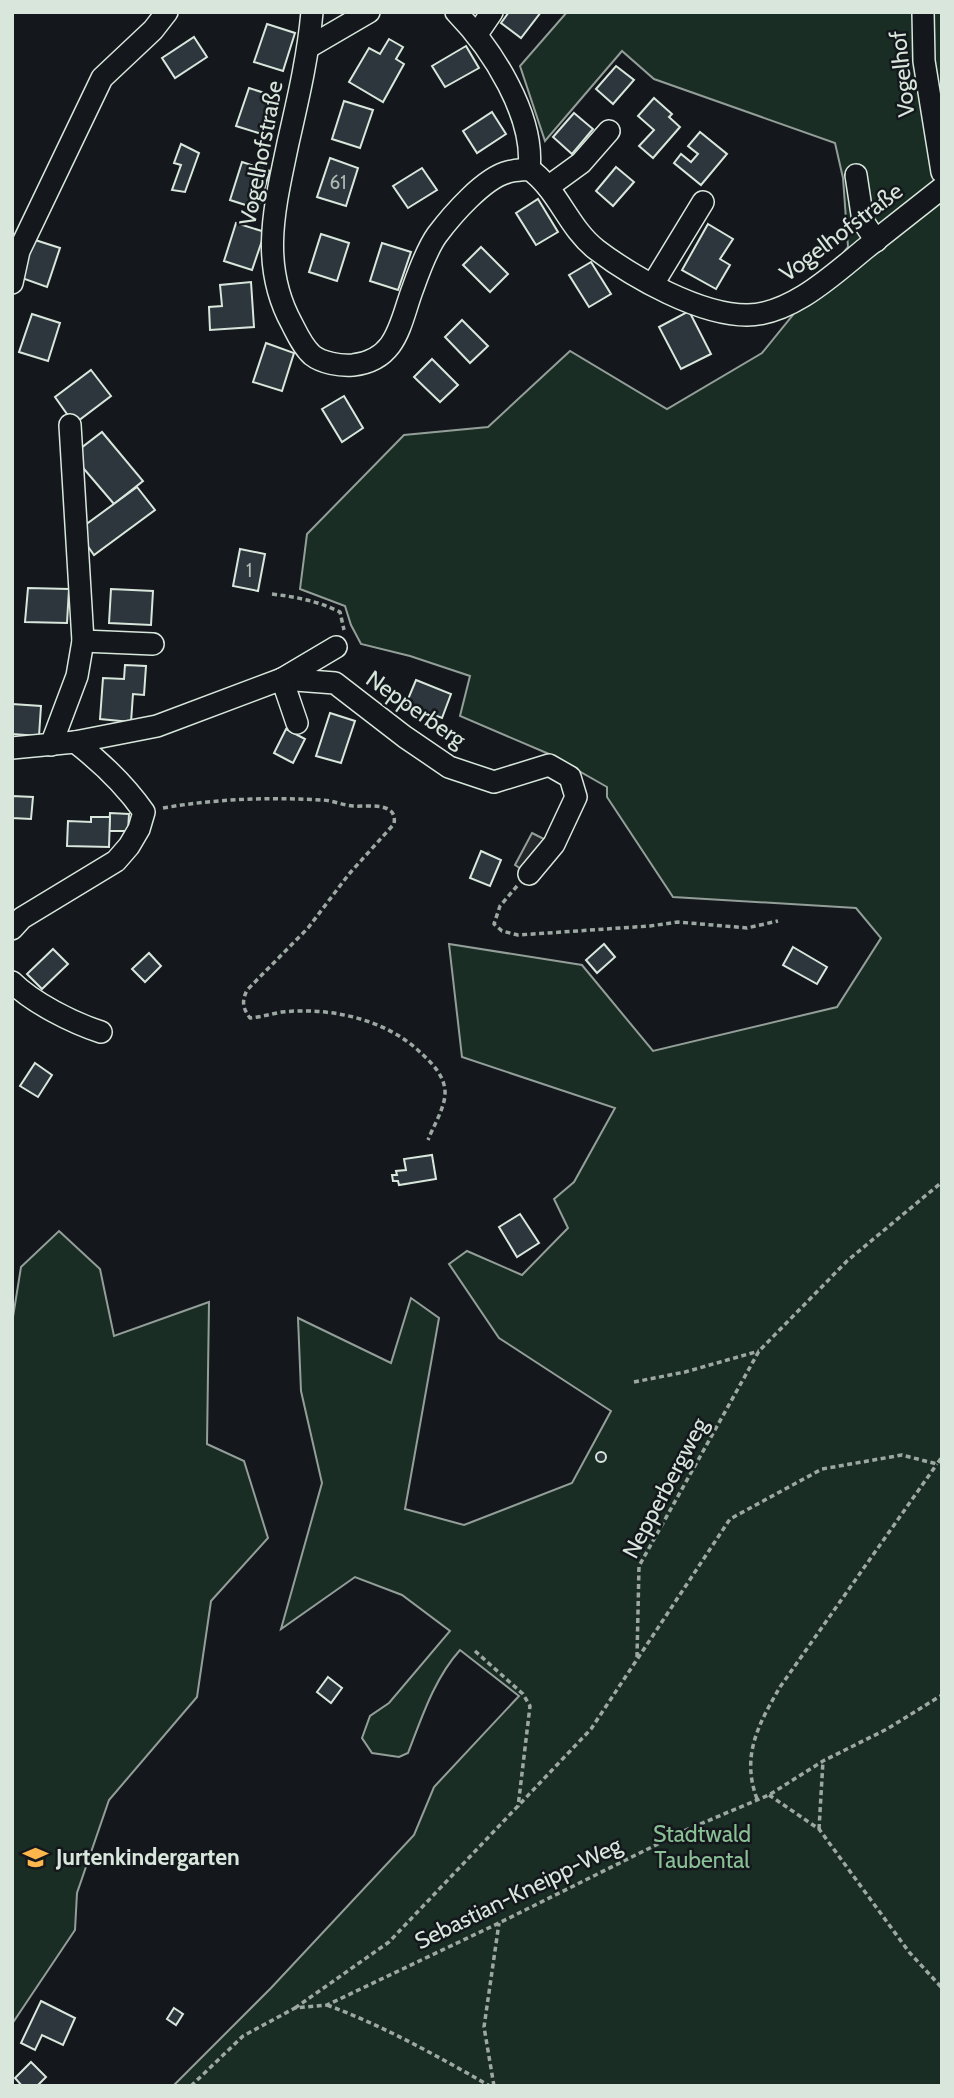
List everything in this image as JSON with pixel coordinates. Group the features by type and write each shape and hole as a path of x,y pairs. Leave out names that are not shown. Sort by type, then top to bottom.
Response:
{"street":[{"path":"12,283 19,251 102,78 153,30 167,12"},
{"name":"Vogelhofstraße","path":"312,12 309,47 273,214 271,242 283,309 298,337 313,356 340,366 365,363 387,349 403,323 413,288 436,236 480,188 506,172 529,169 543,178 570,220 596,249 653,284 685,301 718,312 749,316 777,309 814,290 942,188"},
{"path":"309,47 369,12"},
{"path":"456,12 477,34 505,80 524,120 531,151 529,169"},
{"path":"477,34 492,12"},
{"name":"Vogelhof","path":"923,12 924,61 942,172"},
{"path":"548,187 581,163 609,131"},
{"path":"856,175 863,221 876,241"},
{"path":"653,284 703,202"},
{"path":"51,745 77,676 83,641 70,425"},
{"path":"83,641 153,643"},
{"path":"297,723 282,679 335,647"},
{"name":"Nepperberg","path":"12,748 75,742 157,726 282,679 335,683 449,767 494,782 549,765 570,777 576,797 554,844 529,874"},
{"path":"12,929 22,918 117,861 139,829 144,812 135,799 97,759 75,742"},
{"path":"12,982 79,1025 101,1032"}],"path":[{"path":"272,594 296,597 326,605 340,612 345,630 335,647"},
{"path":"144,812 223,799 253,798 323,800 392,811 395,816 394,824 349,874 293,944 247,990 243,1000 244,1009 250,1018 283,1012 340,1014 368,1021 411,1042 434,1065 444,1083 445,1097 428,1140"},
{"path":"529,874 500,906 494,924 502,931 518,935 678,922 747,928 778,921"},
{"name":"Nepperbergweg","path":"637,1659 639,1566 759,1351 847,1261 942,1182"},
{"path":"634,1382 685,1372 759,1351"},
{"path":"295,2008 389,1942 592,1729 730,1519 822,1469 902,1455 937,1464"},
{"path":"757,1800 750,1781 749,1759 760,1720 780,1687 942,1457"},
{"path":"475,1651 523,1694 530,1706 518,1807"},
{"name":"Sebastian-Kneipp-Weg","path":"191,2086 243,2036 295,2008 327,2005 685,1830 769,1795 823,1761 887,1728 942,1695"},
{"path":"819,1829 823,1761"},
{"path":"769,1795 819,1829 909,1952 942,1988"},
{"path":"493,2086 484,2027 499,1923"},
{"path":"327,2005 424,2048 493,2086"}],"green space":[{"name":"Stadtwald Taubental","path":"567,12 942,12 942,2086 173,2086 271,1988 414,1835 434,1787 519,1696 460,1650 436,1686 408,1753 399,1757 372,1753 362,1738 370,1716 389,1703 450,1631 402,1595 355,1577 281,1629 322,1483 301,1391 298,1318 391,1363 411,1298 439,1318 405,1509 464,1525 572,1483 611,1411 499,1338 449,1264 467,1251 522,1275 568,1228 554,1199 574,1182 615,1108 462,1057 449,944 582,965 653,1051 837,1007 881,938 856,908 673,897 607,797 607,787 549,754 460,716 470,676 410,656 361,644 345,606 300,589 307,534 404,435 488,427 570,351 667,409 762,353 848,247 843,178 835,143 654,79 622,51 545,141 520,66"},
{"path":"59,1231 100,1269 114,1336 209,1302 207,1444 244,1461 268,1538 211,1601 197,1697 109,1800 77,1893 75,1930 12,2024 12,1323 21,1267"}],"shaded area":[{"path":"532,833 554,844 529,874 515,865"}],"building":[{"path":"509,12 541,12 521,38 501,23"},
{"path":"267,24 295,33 283,71 254,62"},
{"path":"194,37 207,57 175,78 162,58"},
{"path":"389,39 403,47 396,59 404,64 383,102 349,82 369,48 380,54"},
{"path":"466,46 479,68 445,87 432,66"},
{"path":"616,66 634,80 613,104 596,89"},
{"path":"249,88 277,97 265,135 236,126"},
{"path":"654,98 672,114 669,117 680,127 653,158 639,146 654,130 638,116"},
{"path":"344,101 373,110 360,148 332,139"},
{"path":"492,112 506,134 477,153 463,131"},
{"path":"574,113 593,129 572,154 553,137"},
{"path":"700,132 727,154 701,185 674,163 681,154 691,162 698,154 688,146"},
{"path":"181,144 199,153 185,192 172,190 181,165 174,163"},
{"path":"330,158 358,168 346,206 317,197"},
{"path":"242,162 270,171 258,209 230,200"},
{"path":"616,167 634,182 613,206 596,191"},
{"path":"422,168 437,190 408,208 393,186"},
{"path":"538,199 558,232 536,245 516,213"},
{"path":"236,223 265,232 252,270 224,261"},
{"path":"708,224 733,239 720,259 730,265 716,289 682,270"},
{"path":"321,234 349,243 337,281 309,272"},
{"path":"32,239 60,248 47,287 19,277"},
{"path":"382,243 411,252 398,290 370,281"},
{"path":"481,247 508,274 490,292 463,265"},
{"path":"591,262 611,294 589,307 569,275"},
{"path":"251,282 254,327 210,330 209,307 222,306 220,285"},
{"path":"689,311 711,354 681,369 659,327"},
{"path":"32,314 60,323 48,361 19,352"},
{"path":"462,320 488,346 470,363 445,337"},
{"path":"266,343 294,353 282,391 253,382"},
{"path":"432,359 458,385 440,402 414,377"},
{"path":"91,370 111,396 74,424 55,397"},
{"path":"344,396 363,428 342,442 322,409"},
{"path":"102,432 143,481 114,504 72,455"},
{"path":"137,487 155,510 94,555 77,531"},
{"path":"240,549 265,554 258,591 233,586"},
{"path":"28,588 69,589 67,623 25,622"},
{"path":"111,589 153,591 151,625 109,623"},
{"path":"125,665 146,666 144,695 133,694 131,722 100,719 103,678 124,679"},
{"path":"416,680 451,694 442,718 406,704"},
{"path":"12,704 41,706 39,736 12,734"},
{"path":"330,713 355,721 341,763 316,756"},
{"path":"286,729 305,739 293,763 274,753"},
{"path":"12,796 33,797 31,819 12,818"},
{"path":"110,813 129,814 128,831 109,831"},
{"path":"91,817 110,817 109,847 67,846 68,821 91,822"},
{"path":"481,851 501,860 490,886 470,878"},
{"path":"604,944 615,957 597,973 586,960"},
{"path":"793,947 827,967 817,984 783,965"},
{"path":"53,949 68,964 42,989 27,974"},
{"path":"149,953 161,966 145,982 132,969"},
{"path":"35,1063 52,1075 38,1097 20,1086"},
{"path":"432,1155 436,1179 399,1185 398,1181 393,1181 392,1175 397,1175 396,1171 406,1170 404,1159"},
{"path":"520,1214 539,1243 517,1257 499,1227"},
{"path":"601,1452 605,1453 605,1461 601,1462 597,1461 596,1457 597,1453"},
{"path":"328,1677 342,1688 331,1703 317,1692"},
{"path":"41,2001 75,2018 63,2045 42,2035 35,2050 21,2043"},
{"path":"174,2008 183,2014 176,2025 167,2019"},
{"path":"31,2062 46,2077 37,2086 22,2086 15,2078"}],"place":[{"name":"Jurtenkindergarten","path":"36,1857"}]}
